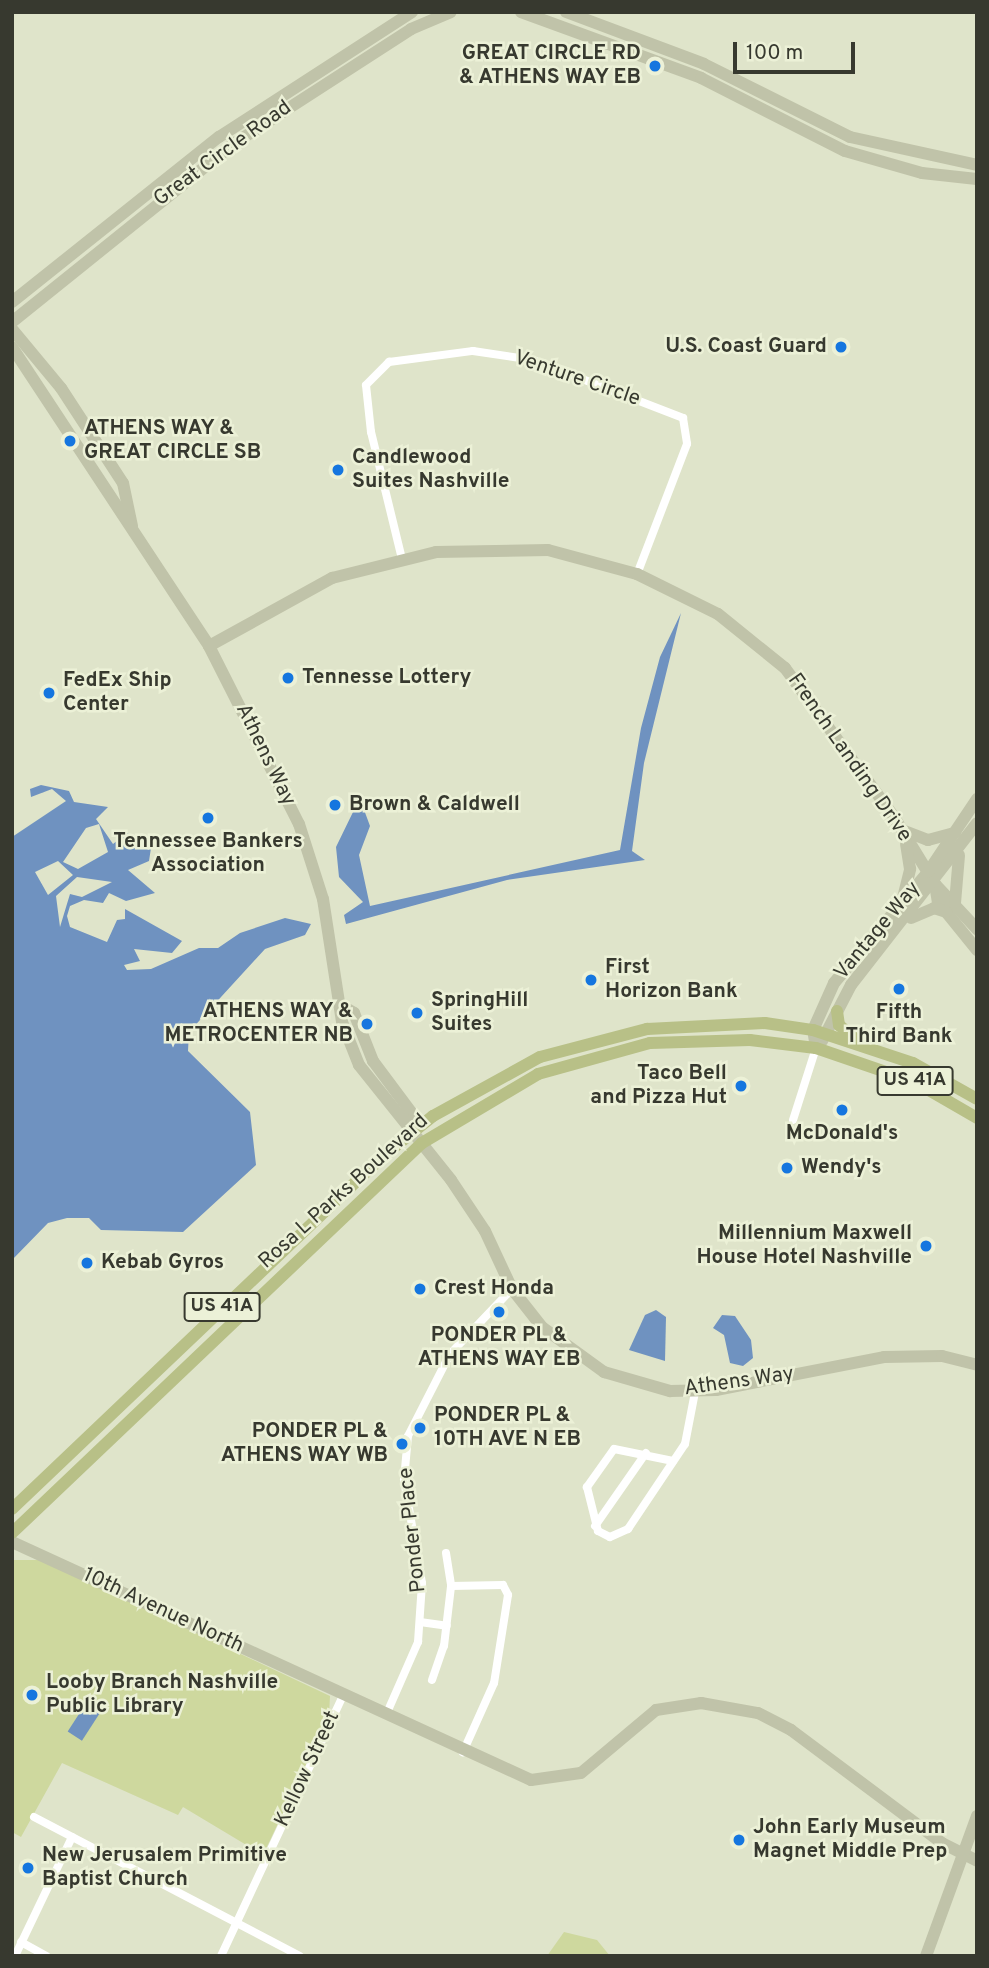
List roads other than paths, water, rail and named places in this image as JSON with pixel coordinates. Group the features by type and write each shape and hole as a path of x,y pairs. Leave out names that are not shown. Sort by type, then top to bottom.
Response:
{"main road":[{"path":"837,1011 841,1027 868,1048"},
{"name":"Rosa L Parks Boulevard","path":"12,1509 414,1130 531,1061 597,1039 712,1023 813,1030 931,1071 977,1099"},
{"name":"Rosa L Parks Boulevard","path":"12,1533 422,1143 507,1088 600,1054 709,1039 816,1048 915,1082 976,1118"}],"street":[{"name":"Great Circle Road","path":"12,302 219,137 412,12"},
{"name":"Great Circle Road","path":"12,322 234,144 411,29 450,12"},
{"path":"520,12 701,78 845,151 922,173 977,179"},
{"path":"566,12 664,46 850,137 977,165"},
{"name":"Athens Way","path":"12,329 75,410 123,483 132,526"},
{"name":"Athens Way","path":"12,347 41,386 209,646 299,824 323,900 342,1006 359,1065 414,1130 485,1231 512,1289 557,1343 592,1366 631,1384 695,1392 884,1357 942,1356 977,1365"},
{"name":"Venture Circle","path":"402,559 371,432 366,386 378,368 397,360 473,351 533,360 683,418 687,444 638,574"},
{"path":"41,386 75,410"},
{"name":"French Landing Drive","path":"209,646 332,578 402,559 469,547 548,550 638,574 718,614 785,668 902,830 977,950"},
{"name":"Vantage Way","path":"813,1030 834,983 928,872 977,799"},
{"name":"Vantage Way","path":"816,1048 828,1034 837,1011 899,926 935,884 977,823"},
{"path":"902,830 928,840 957,832"},
{"path":"902,830 910,869 902,902"},
{"path":"899,926 919,912 951,908 961,849"},
{"name":"French Landing Drive","path":"951,908 977,929"},
{"path":"793,1120 816,1048 813,1030"},
{"name":"Ponder Place","path":"386,1715 418,1642 420,1622 422,1583 404,1480 408,1436 450,1354 512,1289"},
{"path":"673,1461 646,1453 614,1449 587,1487 595,1526 610,1537 624,1533 673,1461 692,1426 695,1392"},
{"path":"595,1526 646,1453"},
{"name":"10th Avenue North","path":"12,1542 463,1752 543,1782 581,1773 656,1710 701,1703 734,1707 791,1730 962,1856"},
{"path":"432,1680 447,1626 450,1586 446,1553"},
{"path":"450,1586 503,1585 508,1595 494,1683 463,1752"},
{"path":"420,1622 447,1626"},
{"name":"Kellow Street","path":"221,1956 342,1696"},
{"path":"926,1956 977,1816"},
{"path":"34,1817 234,1927 300,1956"},
{"path":"15,1956 72,1837"},
{"path":"962,1856 977,1861"},
{"path":"21,1942 46,1956"}],"water":[{"path":"681,613 644,763 632,851 645,860 507,880 346,924 344,915 363,902 339,877 336,847 354,810 363,807 370,826 359,855 370,906 620,850 641,728 660,657"},
{"path":"41,785 69,791 74,802 108,807 96,819 113,844 127,833 151,848 149,861 128,870 155,893 126,901 109,893 103,903 84,900 70,906 67,916 70,927 107,942 117,920 125,919 125,909 182,941 172,953 134,949 140,961 124,965 127,970 151,969 199,948 218,948 240,933 285,918 311,924 305,935 265,949 189,1032 188,1051 250,1112 256,1165 183,1232 101,1230 89,1218 67,1218 48,1223 12,1260 12,837 66,801 52,789 31,797 30,789","holes":["99,824 108,852 78,869 63,862 86,828","58,861 73,875 48,895 35,872","77,877 112,882 82,897 70,894 60,927 56,896"]},
{"path":"656,1310 666,1317 665,1361 629,1350 645,1315"},
{"path":"722,1315 735,1316 751,1340 753,1358 743,1366 730,1363 724,1335 713,1328"},
{"path":"90,1697 104,1706 82,1741 68,1731"}],"place":[{"name":"GREAT CIRCLE RD & ATHENS WAY EB","path":"655,66"},
{"name":"U.S. Coast Guard","path":"841,347"},
{"name":"ATHENS WAY & GREAT CIRCLE SB","path":"70,441"},
{"name":"Candlewood Suites Nashville","path":"338,470"},
{"name":"Tennesse Lottery","path":"288,678"},
{"name":"FedEx Ship Center","path":"49,693"},
{"name":"Brown & Caldwell","path":"335,805"},
{"name":"Tennessee Bankers Association","path":"208,818"},
{"name":"First Horizon Bank","path":"591,980"},
{"name":"Fifth Third Bank","path":"899,989"},
{"name":"SpringHill Suites","path":"417,1013"},
{"name":"ATHENS WAY & METROCENTER NB","path":"367,1024"},
{"name":"Taco Bell and Pizza Hut","path":"741,1086"},
{"name":"McDonald's","path":"842,1110"},
{"name":"Wendy's","path":"787,1168"},
{"name":"Millennium Maxwell House Hotel Nashville","path":"926,1246"},
{"name":"Kebab Gyros","path":"87,1263"},
{"name":"Crest Honda","path":"420,1289"},
{"name":"PONDER PL & ATHENS WAY EB","path":"499,1312"},
{"name":"PONDER PL & 10TH AVE N EB","path":"420,1428"},
{"name":"PONDER PL & ATHENS WAY WB","path":"402,1444"},
{"name":"Looby Branch Nashville Public Library","path":"32,1695"},
{"name":"John Early Museum Magnet Middle Prep","path":"739,1840"},
{"name":"New Jerusalem Primitive Baptist Church","path":"28,1868"}]}
